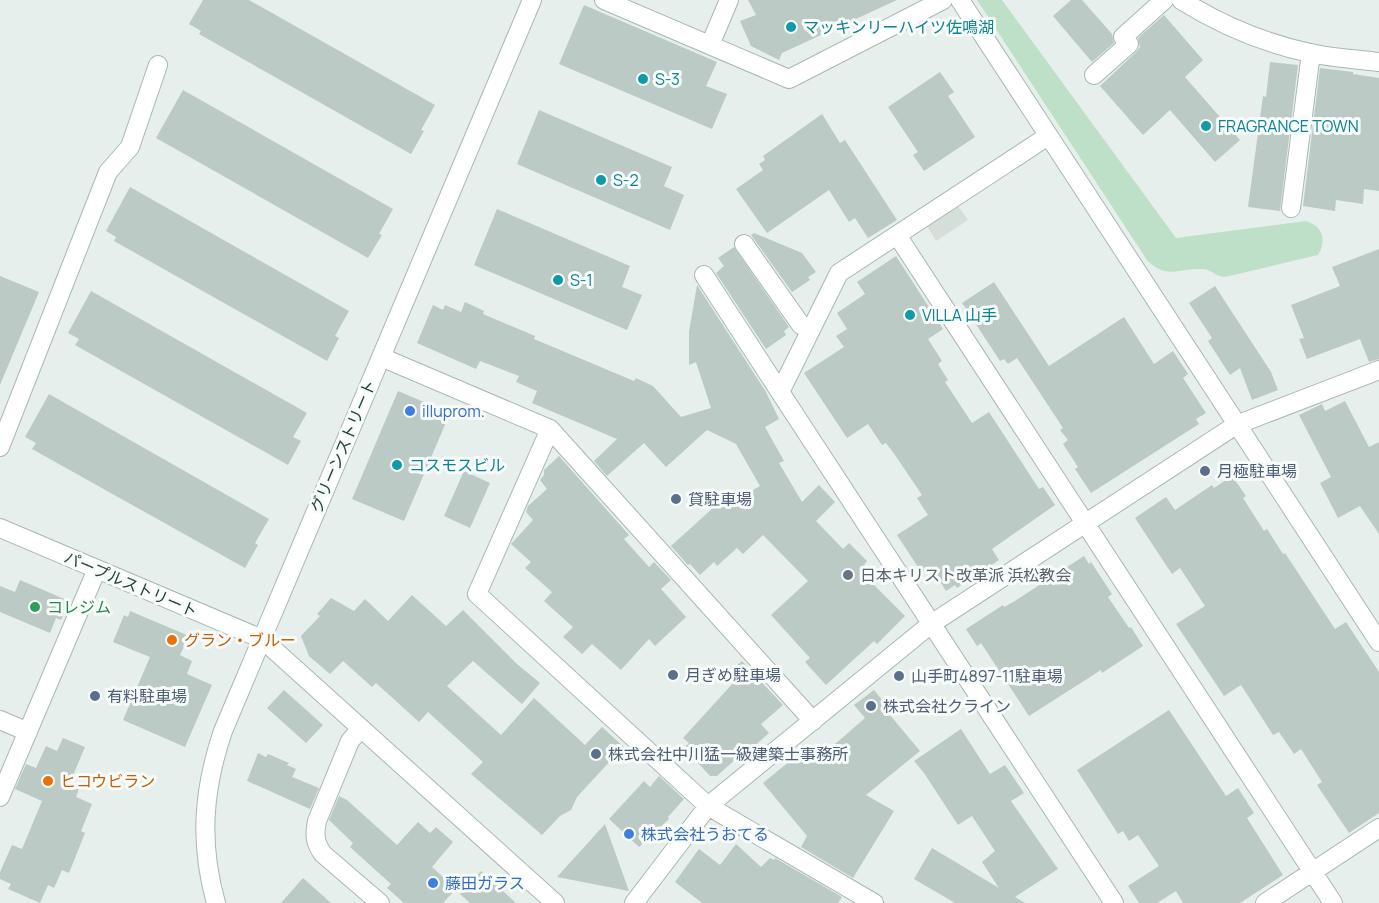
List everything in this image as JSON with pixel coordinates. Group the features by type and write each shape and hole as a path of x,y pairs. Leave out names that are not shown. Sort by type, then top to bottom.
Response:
{"street":[{"name":"グリーンストリート","path":"216,903 208,867 204,822 209,776 223,731 532,0"},
{"path":"604,0 789,79 942,0"},
{"path":"710,45 729,0"},
{"path":"960,0 1379,642"},
{"path":"1094,75 1129,45 1123,37 1164,0"},
{"path":"1181,0 1206,16 1240,32 1275,44 1311,53 1379,62"},
{"path":"1291,208 1311,53"},
{"path":"0,447 108,172 130,147 158,65"},
{"path":"780,392 839,273 1048,136"},
{"path":"897,235 1333,903"},
{"path":"744,244 801,326 811,330"},
{"path":"704,275 1114,903"},
{"path":"381,357 550,429 813,721"},
{"path":"634,903 708,806 931,624 1236,425 1379,369"},
{"path":"550,429 477,594 708,806 874,903"},
{"name":"パープルストリート","path":"0,528 262,639 555,903"},
{"path":"0,797 97,569"},
{"path":"0,720 28,732"},
{"path":"361,728 350,741 316,821 314,832 316,844 323,854 380,903"},
{"path":"1265,903 1379,828"}],"shaded area":[{"path":"958,206 968,220 936,241 927,226"}],"green space":[{"path":"977,0 1002,0 1176,238 1306,221 1316,226 1322,235 1321,250 1318,255 1225,277 1205,269 1173,272 1160,270 1154,266 1147,260"}],"building":[{"path":"203,0 249,0 435,105 411,154 199,34 201,31 189,24"},
{"name":"マッキンリーハイツ佐鳴湖","path":"748,0 897,0 782,53 779,60 751,46 740,21 756,15"},
{"path":"1071,0 1082,0 1112,34 1114,43 1092,62 1053,16"},
{"name":"S-3","path":"584,5 717,62 706,86 727,94 712,129 559,64"},
{"path":"1164,15 1203,60 1185,77 1240,140 1215,162 1170,110 1143,135 1100,86 1136,52 1140,47 1138,38"},
{"path":"1270,62 1298,65 1280,211 1248,207 1263,96 1266,97"},
{"path":"1320,68 1379,78 1379,191 1364,189 1363,204 1336,200 1335,211 1303,206"},
{"path":"940,72 954,92 948,96 975,137 924,171 913,155 918,152 888,107"},
{"path":"183,90 393,209 379,234 382,235 368,258 156,138"},
{"name":"S-2","path":"539,110 672,167 664,186 684,195 670,230 517,164"},
{"path":"822,114 840,143 845,140 897,220 868,238 855,218 849,222 829,190 767,233 736,189 763,170 759,164 765,160 763,156"},
{"path":"130,187 349,311 335,336 339,338 327,361 114,241 116,237 106,231"},
{"name":"S-1","path":"497,209 630,266 622,287 642,295 627,330 474,265"},
{"path":"754,233 802,253 816,272 808,277 810,280 792,292 751,235"},
{"path":"734,247 789,327 784,331 786,335 766,349 716,273 724,266 718,258"},
{"path":"1379,249 1379,359 1369,362 1360,339 1307,359 1299,339 1304,338 1291,305 1340,286 1332,267"},
{"path":"896,256 943,329 928,339 942,361 938,364 948,380 945,382 972,423 989,412 1039,489 1043,487 1055,505 992,549 999,560 957,588 955,585 946,591 931,567 922,573 897,535 928,515 917,498 922,495 886,443 882,445 868,424 847,438 804,373 844,347 836,336 847,329 837,313 865,294 857,282"},
{"path":"0,276 39,292 0,385"},
{"path":"994,282 1049,366 1124,317 1154,364 1173,351 1188,374 1183,378 1206,413 1196,419 1199,424 1091,493 1075,469 1078,467 1063,444 1068,440 1060,430 1063,428 1017,358 1008,364 1004,359 1000,361 962,303"},
{"path":"697,285 766,392 779,419 765,427 784,461 779,463 802,502 819,485 835,502 816,521 843,549 849,543 867,561 864,565 870,571 865,576 905,616 877,644 874,641 826,685 805,662 810,658 771,615 808,581 763,535 743,554 737,548 717,566 714,562 700,575 671,546 724,498 729,504 760,486 736,444 707,430 666,467 644,443 607,476 594,461 617,439 532,403 537,391 516,382 519,376 480,361 476,369 417,343 433,305 443,310 445,305 461,312 465,302 484,311 483,314 535,336 534,339 634,381 636,378 653,386 681,417 711,408 696,362 689,365 689,332"},
{"path":"1215,286 1271,372 1278,390 1252,400 1240,368 1230,375 1208,341 1212,338 1189,303"},
{"path":"91,291 307,413 293,437 301,441 288,465 75,345 79,339 68,333"},
{"name":"コスモスビル","path":"398,391 450,413 404,521 352,499"},
{"path":"49,394 269,519 255,543 258,545 245,568 32,449 36,443 25,437"},
{"path":"1345,401 1369,447 1379,442 1379,534 1360,506 1338,518 1320,483 1331,477 1299,415 1322,404 1325,411"},
{"path":"559,456 629,535 624,539 649,567 654,562 671,580 661,589 686,617 655,646 649,639 621,670 592,644 582,654 563,637 573,627 544,601 552,592 525,568 531,562 511,544 533,520 526,512 528,506 547,489 540,480 544,475 544,470"},
{"path":"464,471 490,483 470,528 444,516"},
{"path":"1232,476 1246,496 1243,498 1264,531 1267,529 1283,554 1285,553 1335,629 1346,622 1379,672 1379,813 1349,833 1317,785 1322,782 1301,749 1294,754 1279,732 1273,735 1241,685 1224,696 1176,624 1205,606 1180,568 1172,574 1135,518 1166,497 1175,510 1212,485 1214,488"},
{"path":"1084,556 1089,564 1091,562 1112,594 1108,597 1143,646 1029,716 981,643 977,646 966,629 1003,605 1004,607 1015,601"},
{"path":"20,580 69,601 61,620 56,618 50,633 0,612 0,586 15,592"},
{"path":"412,595 446,626 463,610 517,664 540,683 522,704 473,661 447,686 501,735 534,698 585,745 602,727 625,748 577,797 571,810 560,816 542,835 471,774 483,762 428,712 419,722 376,683 372,687 343,661 330,674 309,656 301,636 320,616 317,614 331,598 354,611 365,599 388,621"},
{"path":"130,611 189,636 180,655 192,661 187,674 212,685 185,747 123,720 150,657 113,642 124,615 128,617"},
{"path":"742,661 783,705 761,724 769,733 751,749 749,747 717,776 710,776 684,748 689,743 683,738 734,682 727,675"},
{"path":"284,690 323,725 306,743 267,708"},
{"path":"874,690 887,706 884,708 920,751 866,795 894,811 853,878 801,847 807,836 763,783 802,751 812,763 841,739 865,718 854,705"},
{"path":"1169,710 1226,796 1238,788 1254,813 1247,818 1283,875 1240,903 1183,903 1176,891 1157,903 1139,903 1128,886 1159,866 1138,835 1129,841 1123,831 1118,834 1077,770"},
{"path":"961,729 990,774 1005,765 1024,793 1011,801 1058,869 1015,897 1025,903 955,903 914,879 932,848 999,888 982,862 995,851 972,816 958,825 914,761"},
{"path":"63,738 85,747 69,785 79,789 76,797 92,804 81,831 85,833 69,873 62,870 54,888 48,885 40,903 8,889 11,884 0,879 0,872 12,845 22,849 42,801 15,789 26,764 36,768 46,746 57,751"},
{"path":"258,753 266,757 268,754 289,763 287,765 296,769 292,777 319,788 310,809 247,781"},
{"path":"659,776 684,799 668,817 669,819 639,847 609,819 644,781 650,787"},
{"path":"339,796 347,800 397,845 418,822 430,833 436,827 453,842 432,867 456,889 443,903 404,903 387,888 391,884 350,847 353,843 329,820"},
{"path":"605,824 629,891 557,877"},
{"path":"736,844 761,867 770,858 774,860 775,858 842,897 838,903 702,903 675,882 699,849 720,865"},
{"path":"481,871 516,903 470,903 460,894"},
{"path":"303,878 331,903 281,903"}],"place":[{"name":"マッキンリーハイツ佐鳴湖","path":"791,27"},
{"name":"S-3","path":"643,79"},
{"name":"FRAGRANCE TOWN","path":"1206,126"},
{"name":"S-2","path":"601,180"},
{"name":"S-1","path":"558,280"},
{"name":"VILLA 山手","path":"910,315"},
{"name":"illuprom.","path":"410,411"},
{"name":"コスモスビル","path":"397,465"},
{"name":"月極駐車場","path":"1205,471"},
{"name":"貸駐車場","path":"676,499"},
{"name":"日本キリスト改革派 浜松教会","path":"848,575"},
{"name":"コレジム","path":"35,607"},
{"name":"グラン・ブルー","path":"172,640"},
{"name":"月ぎめ駐車場","path":"673,675"},
{"name":"山手町4897-11駐車場","path":"899,676"},
{"name":"有料駐車場","path":"95,696"},
{"name":"株式会社クライン","path":"871,706"},
{"name":"株式会社中川猛一級建築士事務所","path":"596,754"},
{"name":"ヒコウビラン","path":"48,781"},
{"name":"株式会社うおてる","path":"629,834"},
{"name":"藤田ガラス","path":"433,883"}]}
